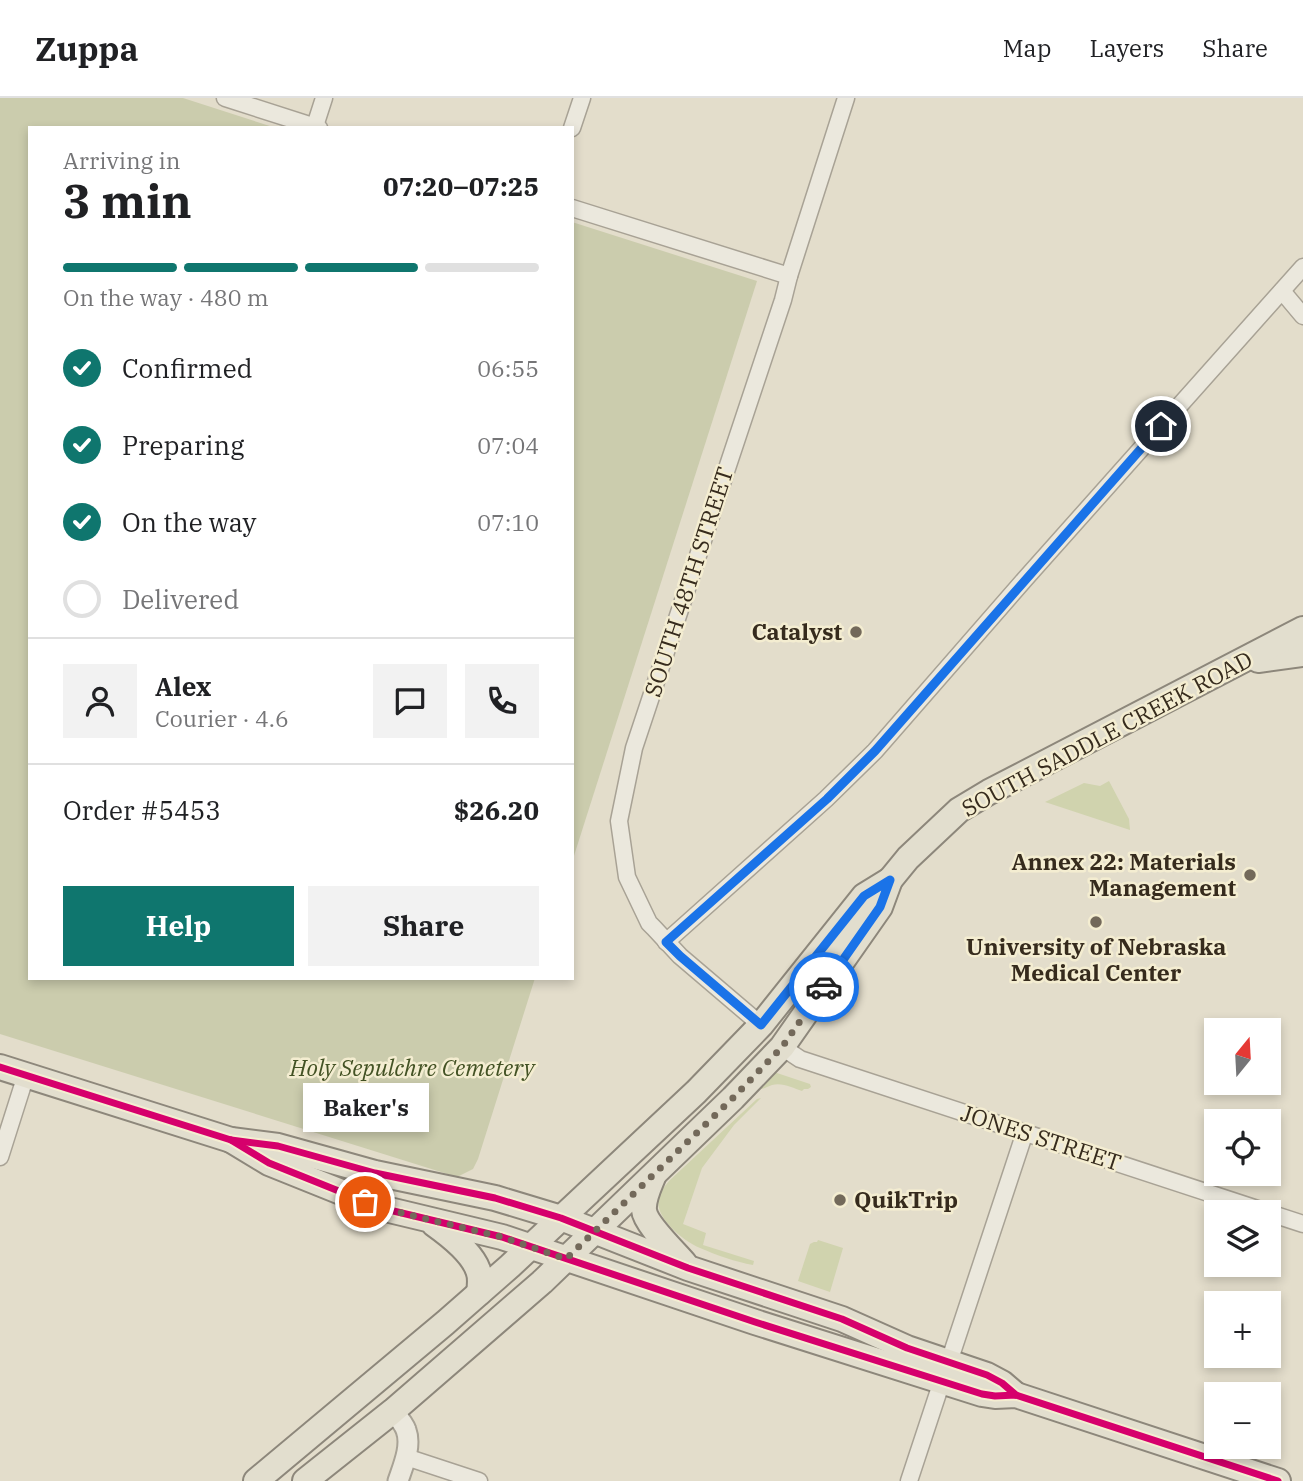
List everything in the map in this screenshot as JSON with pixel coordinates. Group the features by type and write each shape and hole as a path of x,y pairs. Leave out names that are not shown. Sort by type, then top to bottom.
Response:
{"main road":[{"name":"SOUTH SADDLE CREEK ROAD","path":"305,1481 475,1341 595,1232 733,1098 782,1047 880,907 890,880 930,835 959,810 1303,629"},
{"path":"1240,663 1303,654"},
{"name":"SOUTH SADDLE CREEK ROAD","path":"256,1481 479,1293 705,1084 761,1025 864,896 890,880"},
{"path":"0,1067 231,1140 278,1146 375,1173 495,1198 561,1218 688,1268 842,1319 907,1348 945,1372"},
{"path":"231,1140 269,1163 365,1202 502,1237 755,1322 945,1372 987,1375 1016,1395 1278,1481"},
{"path":"654,1173 644,1210 647,1221 688,1268"},
{"path":"427,1219 457,1243 473,1261 480,1272 479,1293"}],"street":[{"path":"225,98 314,126"},
{"path":"317,126 324,98"},
{"path":"573,126 582,98"},
{"name":"SOUTH 48TH STREET","path":"761,1025 680,956 649,923 626,877 619,821 634,748 783,300 846,98"},
{"path":"574,209 789,276"},
{"path":"666,942 827,799 875,751 1303,267"},
{"path":"1282,291 1303,316"},
{"name":"JONES STREET","path":"782,1047 800,1059 1303,1224"},
{"path":"0,1157 26,1075"},
{"path":"909,1481 1025,1132"},
{"path":"393,1411 408,1436 406,1457 398,1481"},
{"path":"406,1457 479,1481"}],"green space":[{"name":"Holy Sepulchre Cemetery","path":"0,98 183,98 270,126 28,126 28,980 534,980 478,1159 473,1169 457,1177 0,1034"},
{"path":"574,223 757,281 574,856"},
{"path":"1109,781 1129,819 1130,830 1045,802 1084,783 1100,786"},
{"path":"774,1072 810,1084 811,1087 802,1091 776,1084 756,1090"},
{"path":"761,1098 734,1125 702,1168 683,1224 706,1233 703,1245 754,1261 753,1265 713,1253 685,1240 664,1219 658,1203 660,1193 669,1181"},
{"path":"818,1240 843,1248 830,1292 798,1281 810,1244"}],"cycle path":[{"path":"0,1067 231,1140 278,1146 375,1173 495,1198 561,1218 688,1268 842,1319 907,1348 987,1375 1016,1395"},
{"path":"231,1140 269,1163 381,1208 502,1237 755,1322 982,1394 1016,1395 1278,1481"}],"way so far":[{"path":"365,1202 502,1237 566,1259 782,1047 824,987"}],"place":[{"name":"Catalyst","path":"856,632"},
{"name":"Annex 22: Materials Management","path":"1250,875"},
{"name":"University of Nebraska Medical Center","path":"1096,922"},
{"name":"QuikTrip","path":"840,1200"},
{"name":"Baker's","path":"365,1202"}],"route":[{"path":"824,987 880,907 890,880 864,896 761,1025 666,942 827,799 875,751 1161,426"}]}
